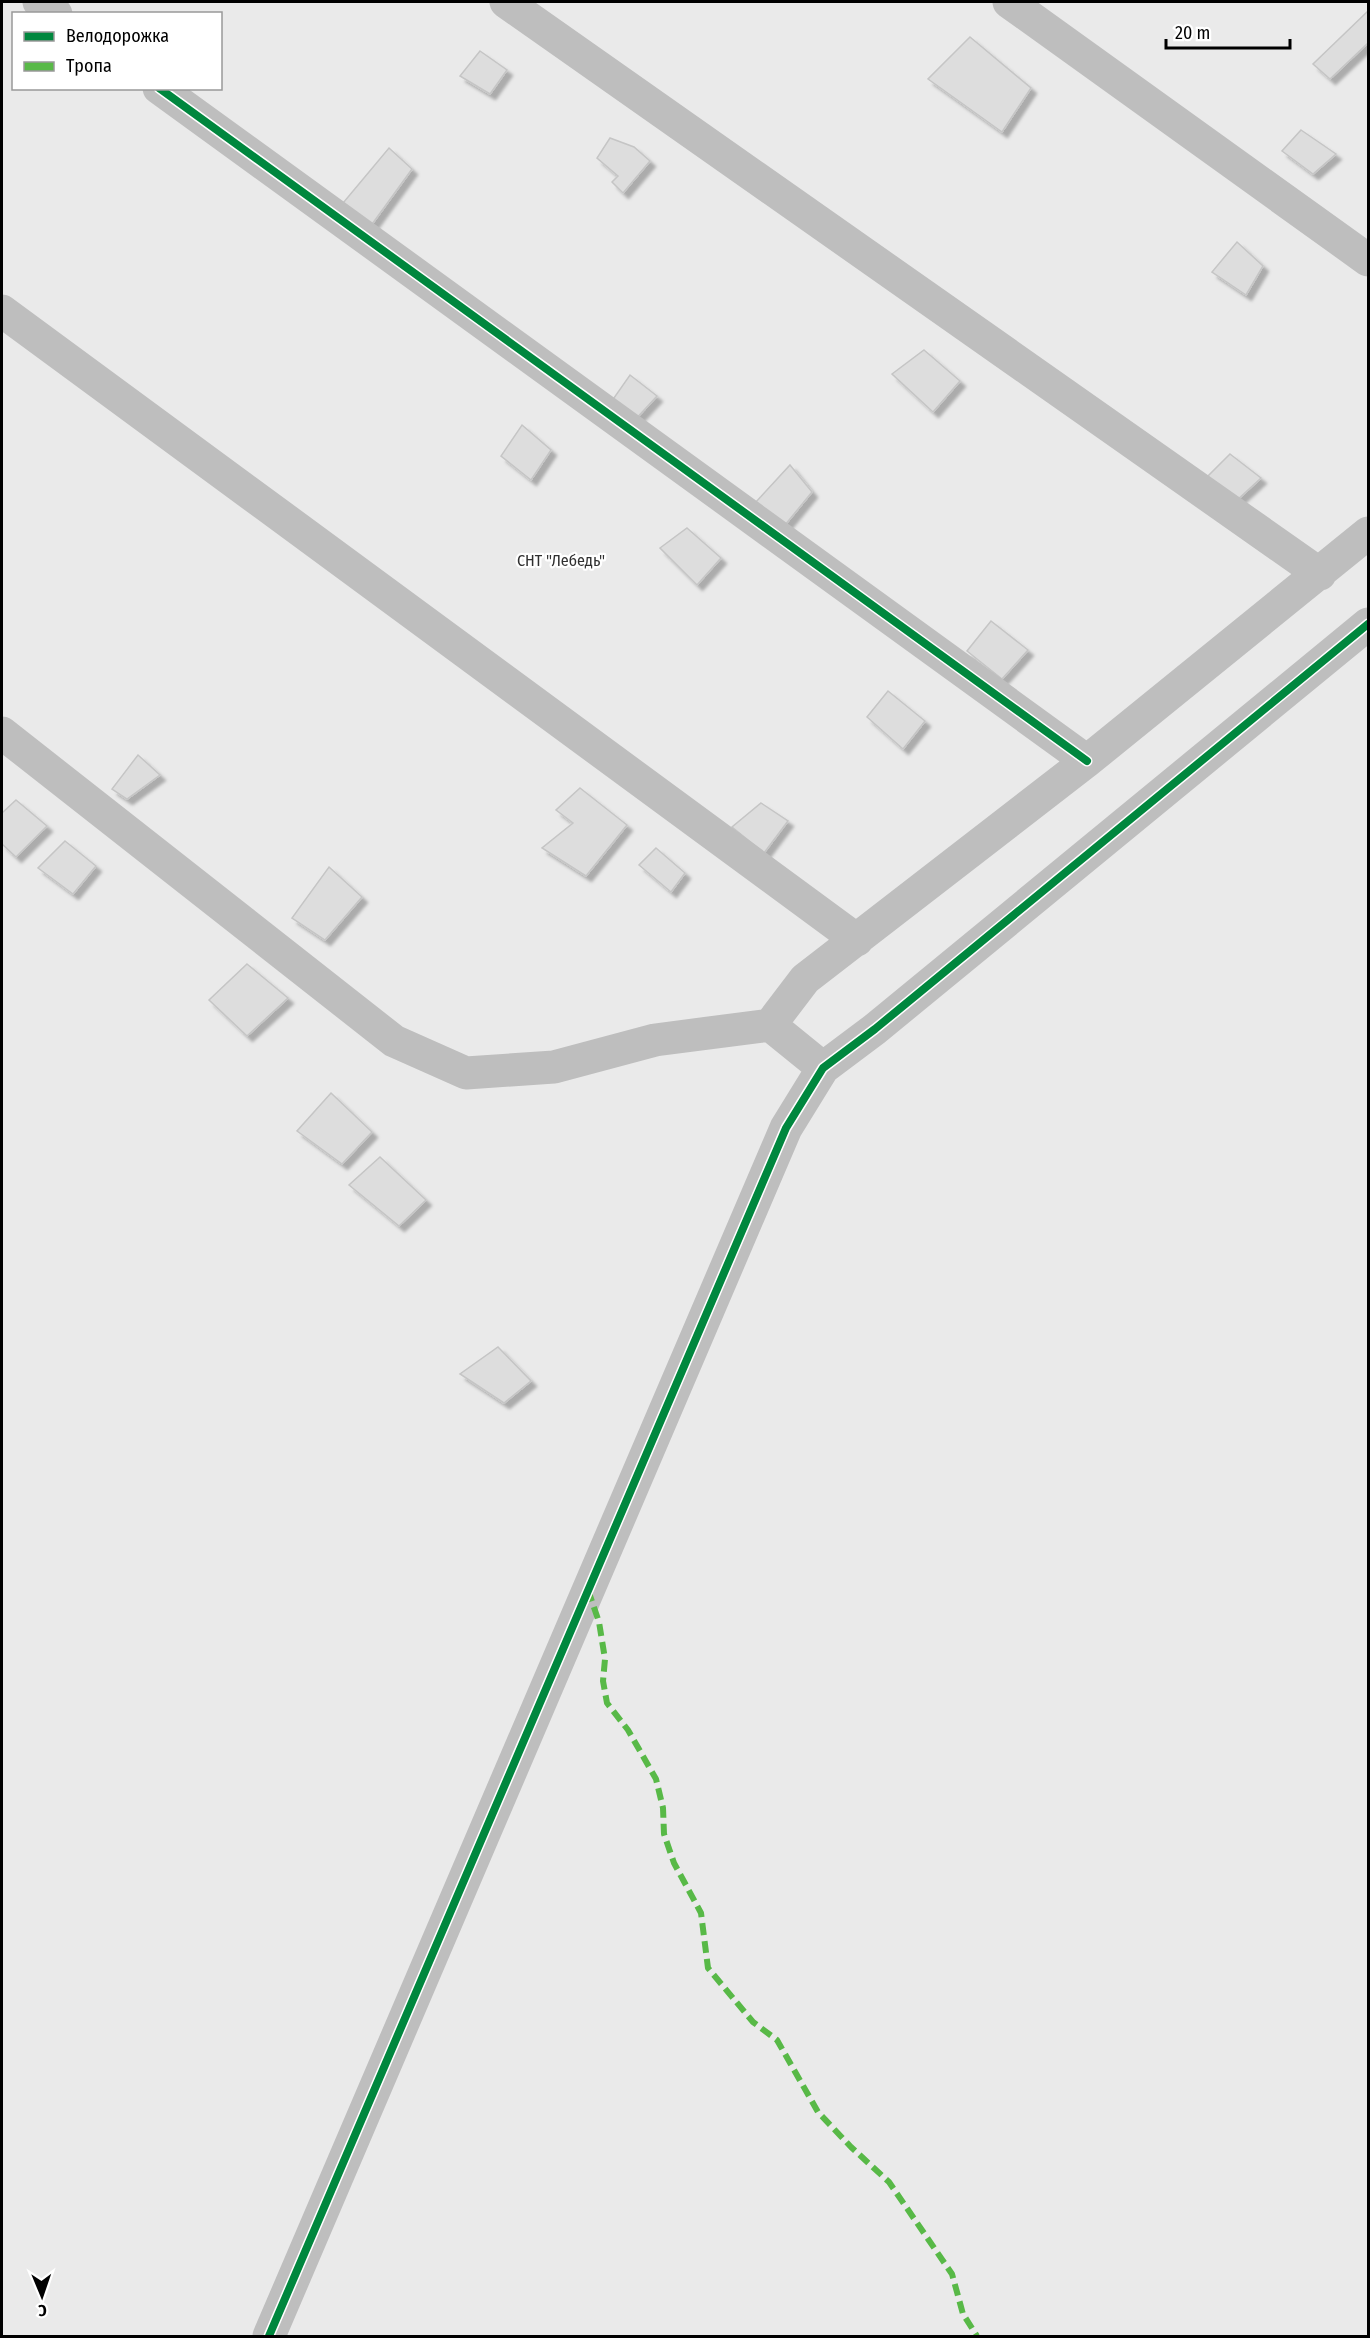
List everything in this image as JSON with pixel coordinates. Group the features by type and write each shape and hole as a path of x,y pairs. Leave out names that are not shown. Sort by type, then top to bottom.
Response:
{"street":[{"path":"39,2 53,12"},
{"path":"506,2 1320,574"},
{"path":"1009,2 1368,260"},
{"path":"162,90 1088,761"},
{"path":"2,311 857,940"},
{"path":"2,733 394,1041 466,1073 554,1067 655,1040 770,1025 805,979 1088,761 1368,533"},
{"path":"269,2337 781,1139 824,1068 1368,624"},
{"path":"770,1025 824,1068"}],"green space":[{"name":"СНТ \"Лебедь\"","path":"2,2 1368,2 1368,2336 2,2336"}],"building":[{"path":"1368,11 1368,43 1330,79 1313,64"},
{"path":"970,37 1031,88 1002,132 928,79"},
{"path":"480,51 507,70 490,94 460,76"},
{"path":"1301,130 1336,154 1313,174 1282,151"},
{"path":"610,138 634,147 650,161 623,193 612,182 618,176 597,158"},
{"path":"389,148 412,169 370,227 338,209"},
{"path":"1237,242 1263,266 1246,295 1212,272"},
{"path":"924,350 960,381 933,412 892,374"},
{"path":"630,375 657,396 633,422 609,405"},
{"path":"522,425 551,450 531,480 501,456"},
{"path":"1230,454 1261,478 1236,501 1205,479"},
{"path":"790,465 812,492 785,525 754,504"},
{"path":"687,528 721,558 697,585 660,548"},
{"path":"991,621 1028,650 1002,679 967,651"},
{"path":"888,691 925,721 903,749 867,717"},
{"path":"138,755 160,775 127,799 112,789"},
{"path":"580,788 627,825 586,876 542,848 573,823 556,810"},
{"path":"16,800 47,826 16,857 2,844 2,813"},
{"path":"761,803 788,821 764,853 732,827"},
{"path":"65,841 96,866 73,894 38,868"},
{"path":"656,848 685,873 671,892 639,865"},
{"path":"329,867 362,897 325,940 292,918"},
{"path":"247,964 288,998 247,1036 209,1000"},
{"path":"331,1093 372,1132 342,1164 297,1131"},
{"path":"380,1157 426,1200 399,1226 349,1185"},
{"path":"498,1347 531,1381 504,1403 460,1374"}],"marked path":[{"path":"588,1590 599,1622 605,1659 603,1681 607,1703 628,1730 656,1779 663,1808 664,1834 674,1863 701,1913 708,1968 753,2022 777,2040 818,2112 889,2182 952,2274 963,2314 977,2336"}],"cycle path":[{"path":"162,90 1087,761"},
{"path":"269,2336 786,1128 823,1068 875,1029 1368,624"}]}
